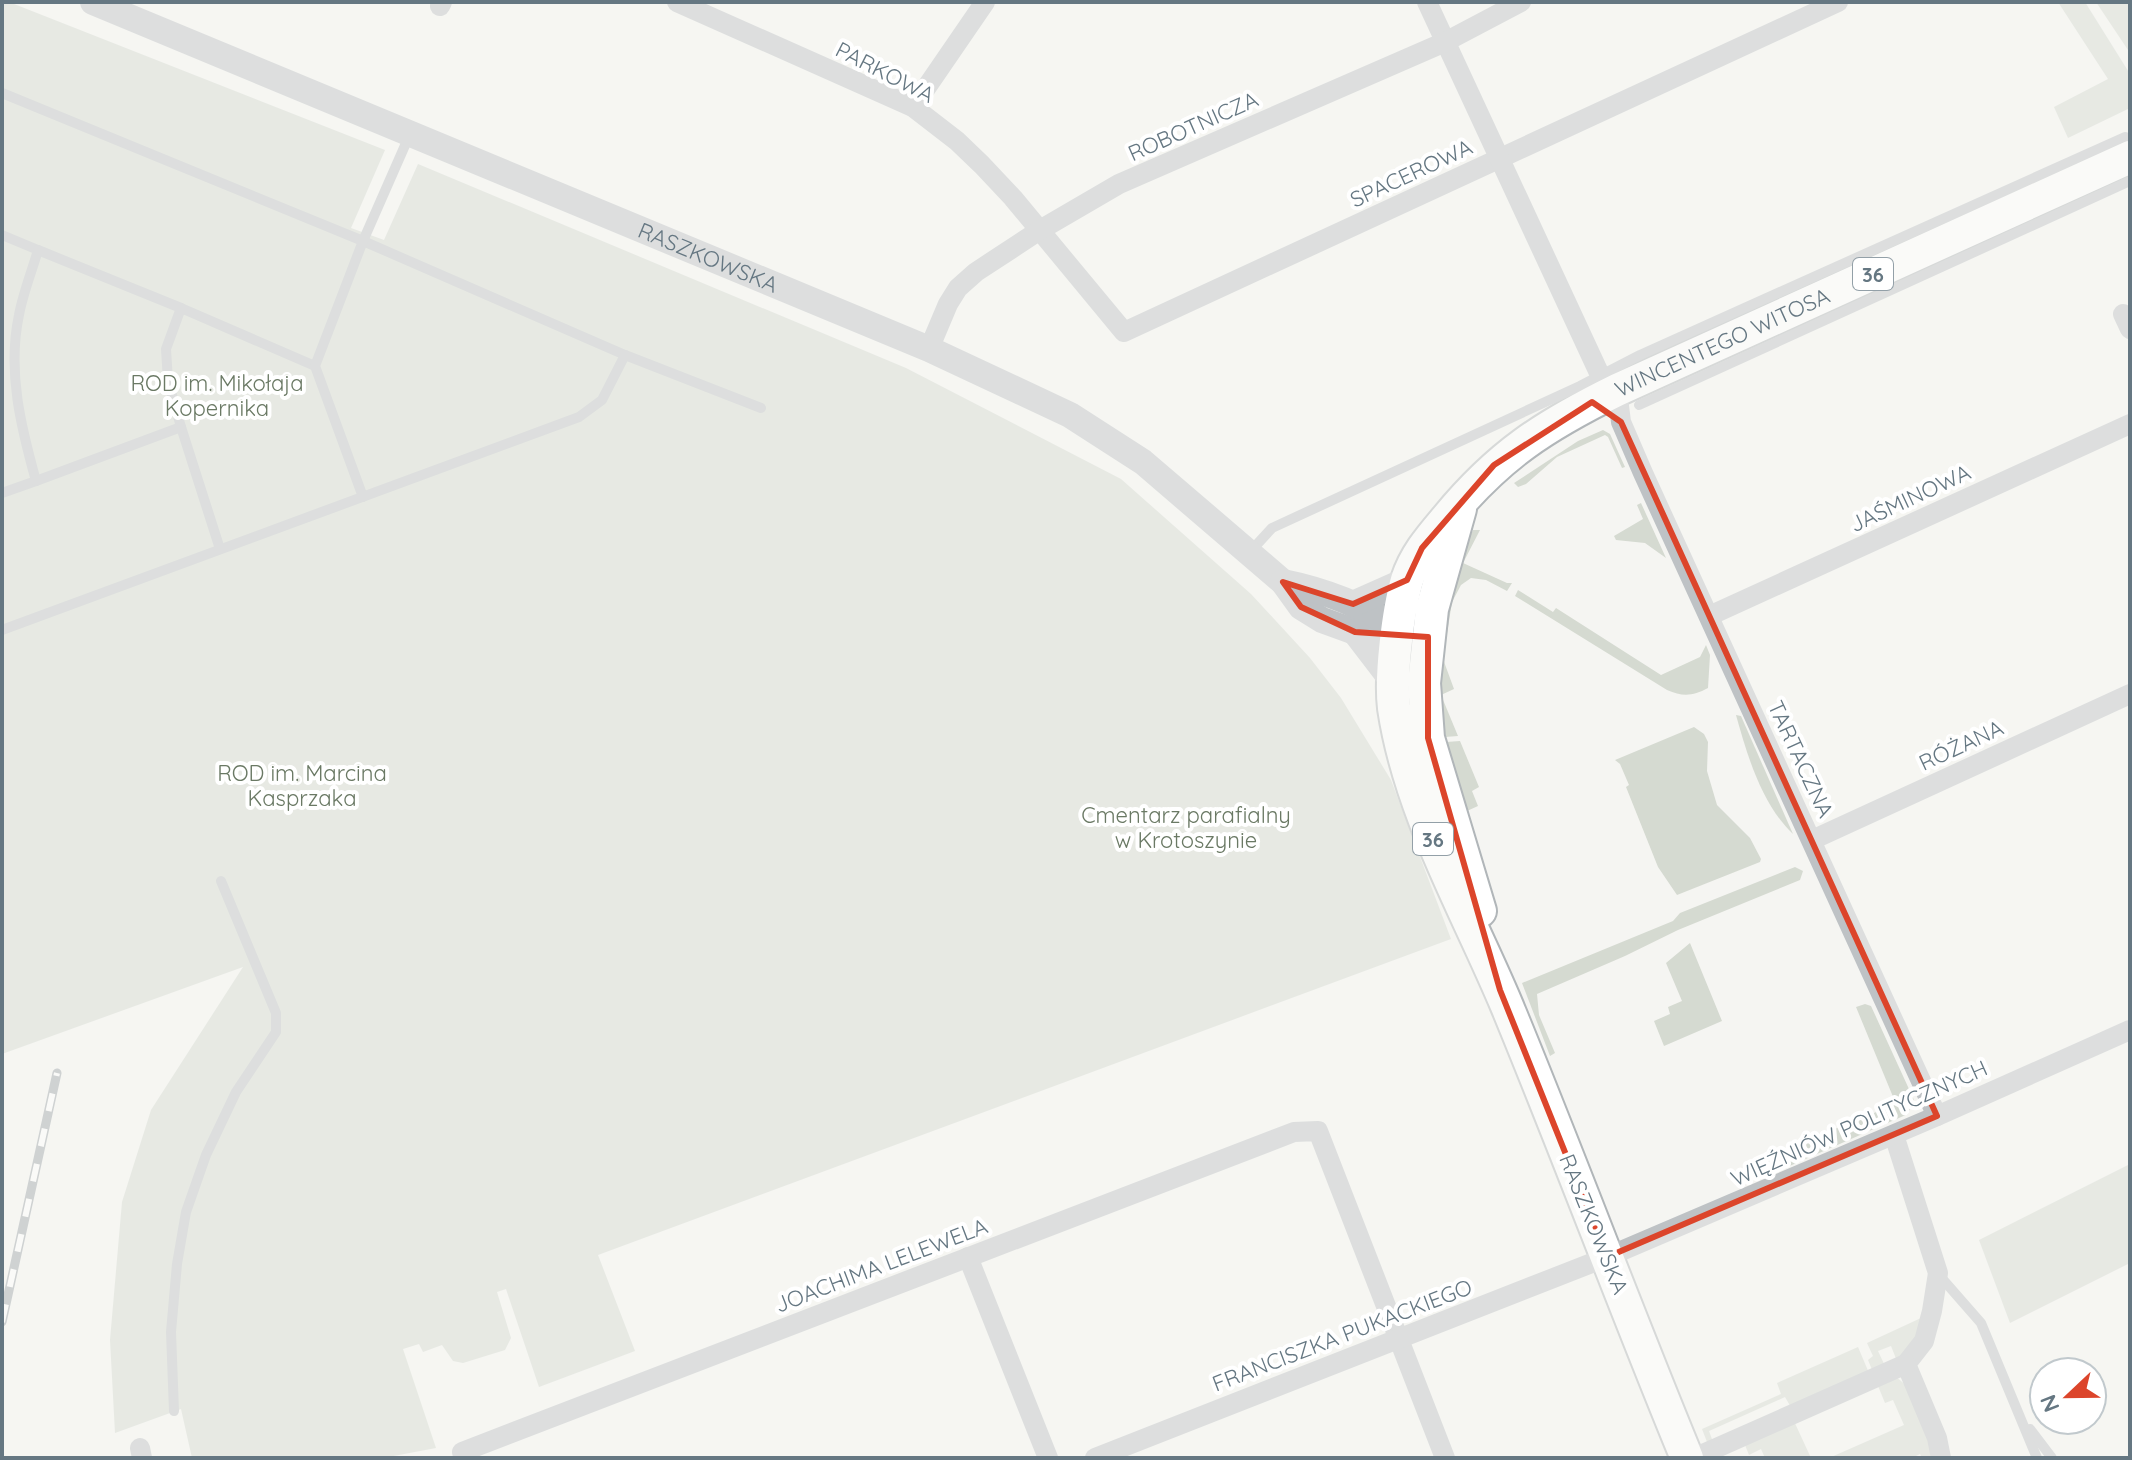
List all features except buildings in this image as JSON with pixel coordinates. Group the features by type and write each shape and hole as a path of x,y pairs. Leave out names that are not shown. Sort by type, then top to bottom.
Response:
{"main road":[{"name":"WINCENTEGO WITOSA","path":"1413,634 1407,580 1422,548 1494,465 1552,422 1612,393 1675,376 2130,157"},
{"name":"WINCENTEGO WITOSA","path":"1413,634 1436,597 1463,499"},
{"name":"RASZKOWSKA","path":"1413,634 1391,679 1402,744 1420,806 1445,872 1500,990 1687,1458"},
{"name":"RASZKOWSKA","path":"1413,634 1424,683 1428,738 1467,864 1500,990"}],"street":[{"name":"RASZKOWSKA","path":"93,2 929,349 1070,415 1143,462 1283,582 1301,607 1322,620 1355,632 1413,634"},
{"name":"PARKOWA","path":"677,2 913,107 982,165 1040,230"},
{"path":"913,107 985,2"},
{"path":"1427,2 1612,393"},
{"name":"ROBOTNICZA","path":"929,349 958,288 976,272 1040,230 1119,184 1445,42 1521,2"},
{"name":"SPACEROWA","path":"1040,230 1124,332 1838,2"},
{"name":"TARTACZNA","path":"1612,393 1621,422 1937,1116"},
{"name":"JAŚMINOWA","path":"1709,616 2130,424"},
{"path":"1353,604 1407,580"},
{"name":"RASZKOWSKA","path":"1283,582 1353,604 1413,634"},
{"path":"1355,632 1391,679"},
{"name":"RÓŻANA","path":"1812,840 2130,694"},
{"name":"WIĘŹNIÓW POLITYCZNYCH","path":"1607,1257 2130,1030"},
{"name":"JOACHIMA LELEWELA","path":"463,1455 1294,1132 1318,1131 1398,1338"},
{"path":"1694,1458 1906,1364 1924,1341 1938,1273 1894,1135"},
{"path":"968,1257 1048,1458"},
{"name":"FRANCISZKA PUKACKIEGO","path":"1095,1458 1607,1257"},
{"path":"1398,1338 1445,1458"},
{"path":"1906,1364 1937,1438 1941,1458"}],"lane":[{"path":"2,93 363,241 625,355 761,408"},
{"path":"363,497 315,366 363,241 410,132"},
{"path":"1248,553 1272,528 1464,438 1612,393 2125,137 2130,139"},
{"path":"1675,376 2130,181"},
{"path":"2,235 315,366"},
{"path":"36,481 23,434 15,383 18,317 38,250"},
{"path":"181,308 166,349 168,381 220,549"},
{"path":"2,630 579,417 602,400 625,355"},
{"path":"2,493 181,427"},
{"path":"174,1411 171,1332 177,1264 186,1212 206,1155 236,1092 276,1032 276,1013 221,881"},
{"path":"1938,1273 1981,1323 2037,1458"},
{"path":"2024,1421 2052,1458"}],"highlighted area":[{"path":"1592,402 1621,422 1937,1116 1607,1257 1500,990 1428,738 1428,637 1355,632 1301,607 1283,582 1353,604 1407,580 1422,548 1494,465"}],"green space":[{"path":"2,2 9,2 385,150 351,228 384,240 418,164 906,368 1121,479 1251,594 1310,658 1341,698 1391,780 1451,939 598,1255 635,1351 539,1387 506,1289 497,1292 511,1338 505,1350 463,1363 453,1361 442,1345 423,1352 419,1344 403,1349 436,1448 383,1458 192,1458 181,1409 115,1433 110,1340 122,1202 151,1110 243,967 2,1054"},
{"path":"2058,2 2085,2 2130,74 2130,108 2068,138 2054,107 2108,79"},
{"path":"2096,2 2130,2 2130,53"},
{"path":"1603,430 1610,434 1625,467 1622,468 1605,435 1557,457 1526,484 1518,487 1514,483 1578,441"},
{"path":"1641,503 1666,558 1645,543 1616,540 1614,536 1643,519 1637,505"},
{"path":"1473,530 1480,530 1463,563 1512,583 1507,591 1486,580 1471,578 1461,585 1452,602 1443,659 1454,689 1441,695 1458,736 1445,737 1440,685 1442,631 1453,579"},
{"path":"1518,590 1553,612 1556,608 1661,675 1700,657 1706,645 1710,655 1708,688 1688,695 1667,690 1515,596"},
{"path":"1736,715 1741,716 1793,834 1764,794"},
{"path":"1694,727 1704,734 1708,742 1707,771 1717,805 1750,838 1761,859 1677,895 1658,867 1626,787 1629,785 1620,764 1615,760"},
{"path":"1460,741 1479,787 1472,791 1478,806 1467,811 1446,742"},
{"path":"1795,867 1803,871 1800,880 1678,930 1537,994 1539,1015 1555,1053 1550,1056 1522,983 1673,921 1680,913"},
{"path":"1690,943 1722,1021 1664,1046 1654,1021 1670,1014 1668,1007 1682,1001 1666,963"},
{"path":"1871,1006 1914,1100 1908,1114 1785,1168 1778,1152 1896,1104 1856,1007"},
{"path":"2130,1164 2130,1263 2010,1323 1979,1240"},
{"path":"1921,1318 1919,1332 1897,1361 1891,1346 1878,1351 1885,1366 1873,1372 1868,1360 1873,1356 1867,1343"},
{"path":"1858,1347 1869,1373 1792,1409 1785,1397 1709,1431 1713,1442 1707,1442 1702,1429 1781,1394 1777,1383"},
{"path":"1895,1377 1903,1382 1915,1401 1933,1458 1922,1458 1920,1454 1912,1458 1829,1458 1904,1425 1893,1400 1885,1403 1876,1381"},
{"path":"1793,1419 1811,1458 1765,1458 1761,1449 1749,1455 1745,1445"}],"railway":[{"path":"2,1322 57,1073"}],"park label":[{"name":"ROD im. Mikołaja Kopernika","path":"217,396"},
{"name":"ROD im. Marcina Kasprzaka","path":"302,786"},
{"name":"Cmentarz parafialny w Krotoszynie","path":"1186,828"}]}
